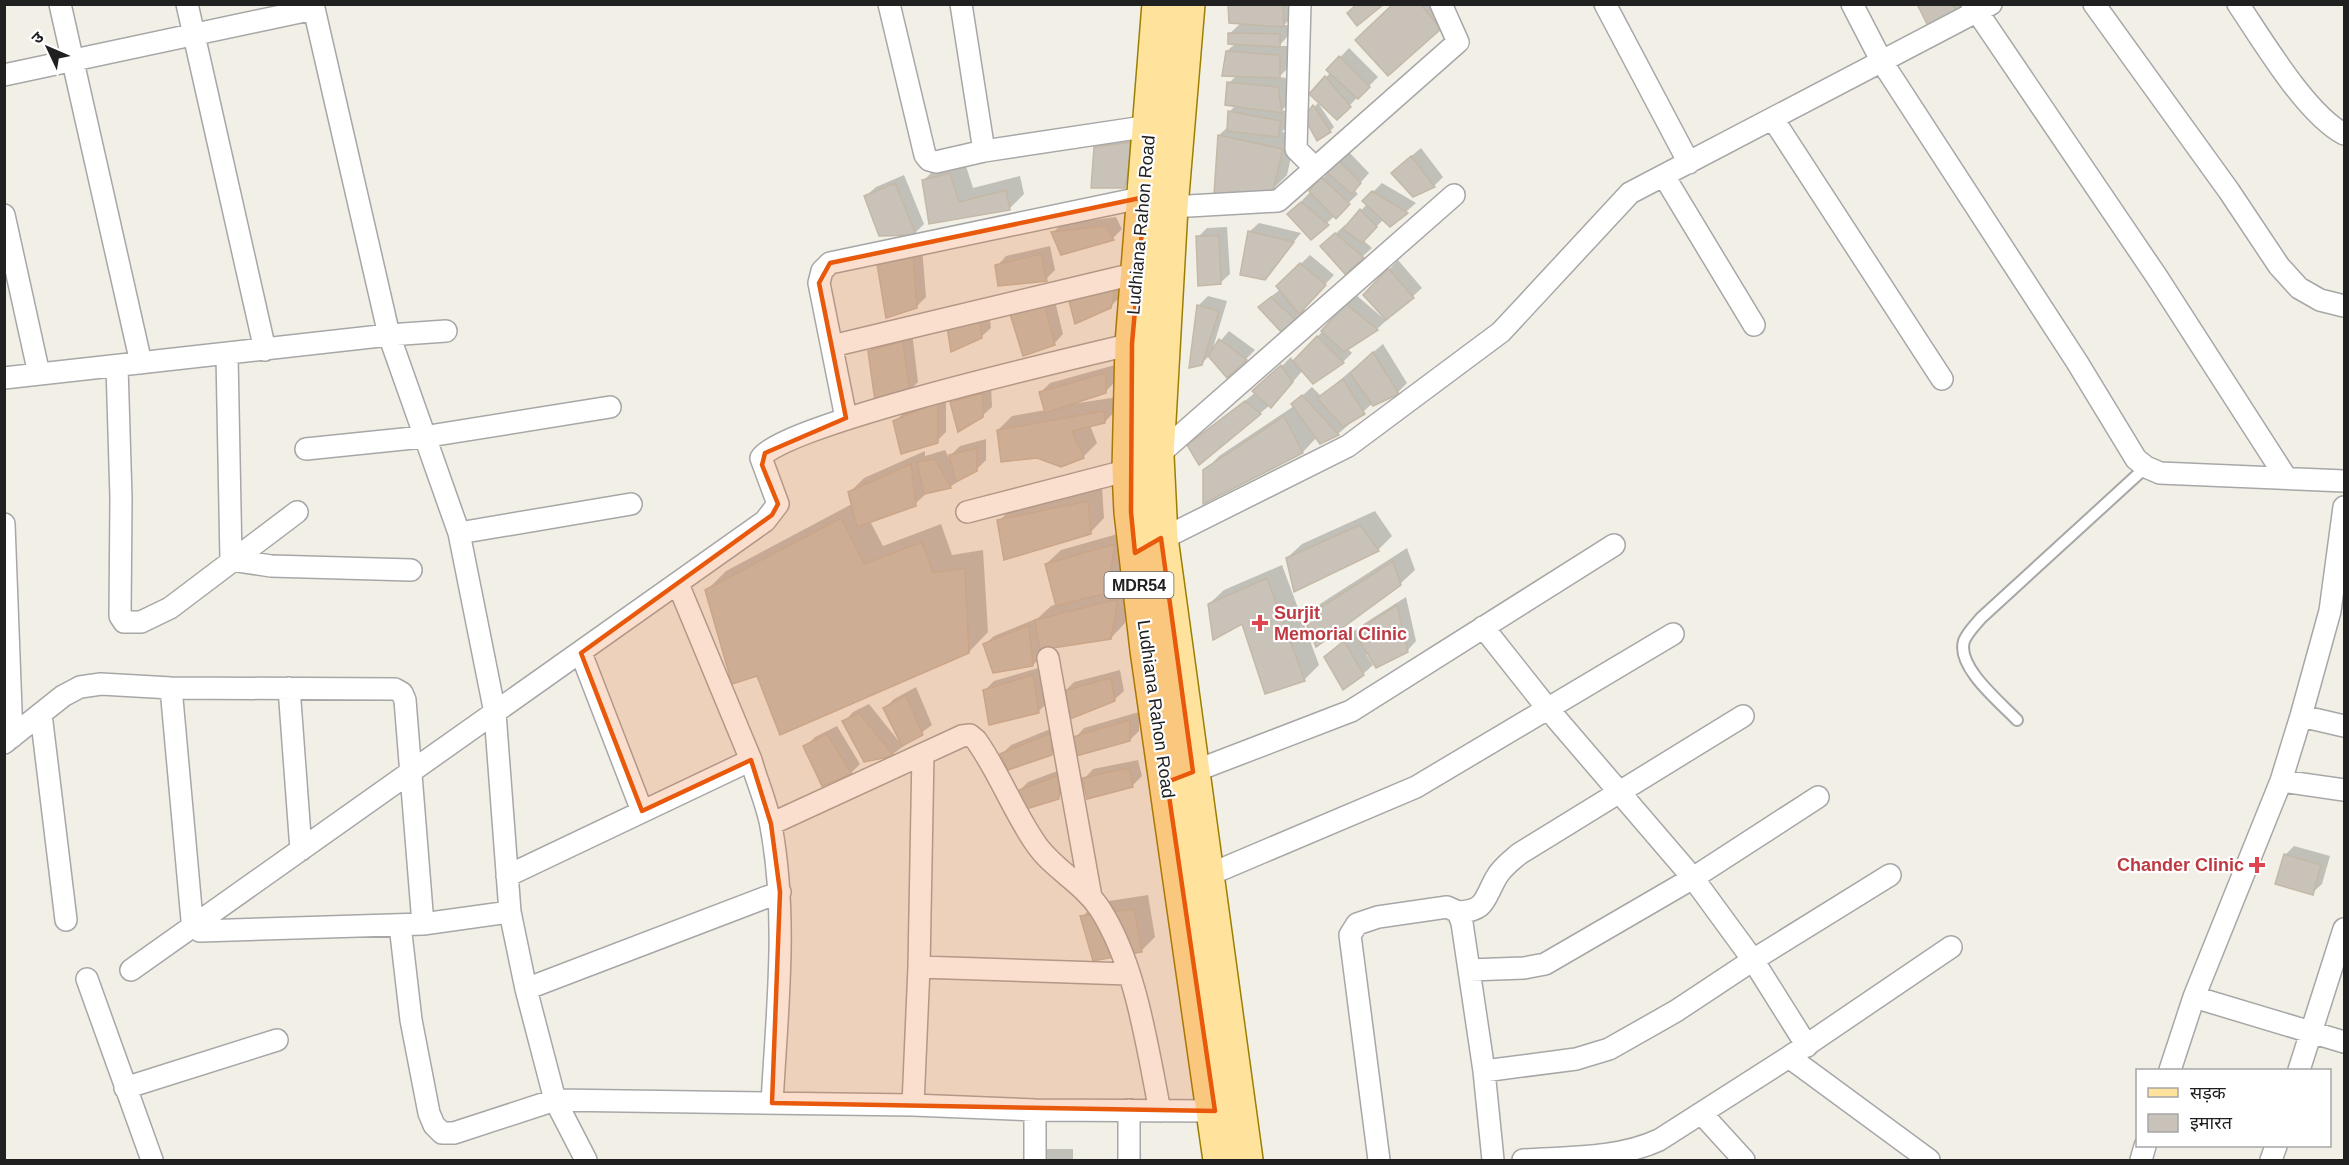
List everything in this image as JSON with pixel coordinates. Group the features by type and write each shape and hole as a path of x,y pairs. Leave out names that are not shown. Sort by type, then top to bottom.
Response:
{"main road":[{"name":"Ludhiana Rahon Road","path":"1160,4 1149,126 1158,202 1138,273 1132,344 1148,546 1180,777 1220,1161"},
{"name":"Ludhiana Rahon Road","path":"1143,463 1158,202 1188,4"},
{"name":"Ludhiana Rahon Road","path":"1180,777 1206,876 1246,1161"}],"street":[{"path":"60,4 141,363"},
{"path":"187,4 265,350"},
{"path":"889,4 925,155 929,160 936,162 984,151 1149,126"},
{"path":"961,4 984,151"},
{"path":"1300,4 1296,149 1315,168"},
{"path":"846,418 819,283 822,271 830,263 1158,202 1278,201 1458,42 1441,4"},
{"path":"1605,4 1689,163"},
{"path":"1852,4 1882,62 2077,362 2136,459 2146,468 2160,473 2344,480"},
{"path":"2094,4 2229,190 2279,266 2299,288 2320,300 2344,306"},
{"path":"2238,4 2281,67 2309,102 2344,134"},
{"path":"4,75 314,7 388,335 459,533 495,713 510,912 526,989 555,1100 586,1161"},
{"path":"1148,546 1348,446 1501,332 1630,193 1882,62 1980,7 2285,476"},
{"path":"1773,119 1942,379"},
{"path":"1664,176 1754,325"},
{"path":"967,512 1143,463 1454,195"},
{"path":"4,215 12,287 39,374"},
{"path":"832,346 1138,273"},
{"path":"4,378 228,355 388,335 446,331"},
{"path":"131,970 678,584 772,514 778,504 762,465 761,459 765,453 846,418 1132,344"},
{"path":"228,355 231,560"},
{"path":"117,366 121,498 120,616 124,622 132,623 161,614 297,512"},
{"path":"306,449 423,437 610,407"},
{"path":"459,533 631,504"},
{"path":"2171,1069 2194,996 2281,781 2337,611 2344,507"},
{"path":"4,524 8,740"},
{"path":"1180,777 1351,711 1614,545"},
{"path":"231,560 280,567 411,570"},
{"path":"678,584 751,760 771,824 780,892 780,951 772,1103"},
{"path":"1483,627 1548,709 1693,878 1753,960 1798,1052 1929,1161"},
{"path":"1206,876 1416,787 1673,634"},
{"path":"581,653 642,811"},
{"path":"1048,658 1090,897"},
{"path":"8,740 80,687 101,684 171,688 395,689 402,693 423,924"},
{"path":"171,688 192,920 195,926 205,933 423,924 510,912"},
{"path":"289,688 300,850"},
{"path":"41,714 66,920"},
{"path":"1379,1161 1350,935 1357,924 1378,917 1428,908 1447,907 1458,912 1472,912 1482,905 1496,877 1519,854 1743,716"},
{"path":"2301,716 2344,726"},
{"path":"771,824 962,736 970,735 976,740 1037,846 1056,867 1090,897 1100,910 1116,942 1128,974 1146,1039 1160,1111"},
{"path":"913,1105 919,967 923,754"},
{"path":"507,876 751,760"},
{"path":"2281,781 2344,790"},
{"path":"1468,970 1524,968 1545,964 1693,878 1818,797"},
{"path":"1484,1071 1576,1059 1609,1049 1676,1011 1890,875"},
{"path":"526,989 780,892"},
{"path":"1458,912 1484,1071 1493,1161"},
{"path":"400,925 411,1020 429,1113 434,1125 442,1133 454,1133 555,1100 913,1105 1035,1110 1215,1111"},
{"path":"2300,1069 2344,929"},
{"path":"1523,1161 1610,1154 1641,1148 1702,1114 1951,948"},
{"path":"919,967 1128,974"},
{"path":"87,979 152,1161"},
{"path":"2194,996 2344,1042"},
{"path":"125,1088 277,1040"},
{"path":"1035,1110 1035,1161"},
{"path":"1128,1110 1129,1161"},
{"path":"1702,1114 1744,1161"}],"lane":[{"path":"2017,720 1975,677 1965,656 1964,641 1981,618 2146,468"}],"highlighted area":[{"path":"1145,197 1132,344 1131,512 1135,553 1161,538 1193,772 1167,782 1215,1111 772,1103 780,892 771,824 751,760 642,811 581,653 772,515 778,504 762,465 765,453 846,418 819,283 830,263"}],"building":[{"path":"1228,4 1283,4 1284,27 1229,23"},
{"path":"1357,4 1384,4 1357,26 1347,13"},
{"path":"1393,4 1420,4 1441,29 1388,76 1355,40"},
{"path":"1917,4 1952,4 1958,14 1930,30"},
{"path":"1228,33 1280,34 1280,47 1228,44"},
{"path":"1226,51 1280,55 1280,78 1222,76"},
{"path":"1339,56 1370,87 1358,99 1326,70"},
{"path":"1325,76 1351,107 1337,120 1309,94"},
{"path":"1227,82 1278,87 1282,113 1225,105"},
{"path":"1313,105 1331,132 1317,141 1304,117"},
{"path":"1228,111 1281,121 1278,137 1227,131"},
{"path":"1218,135 1283,149 1273,191 1214,194"},
{"path":"1134,142 1125,188 1091,188 1094,147"},
{"path":"1411,156 1435,187 1413,197 1391,173"},
{"path":"1338,160 1361,183 1352,194 1325,171"},
{"path":"950,173 959,202 1006,190 1010,210 929,224 922,180"},
{"path":"1321,177 1350,204 1336,219 1309,191"},
{"path":"895,183 916,235 879,236 864,196"},
{"path":"1372,191 1408,213 1390,227 1362,201"},
{"path":"1301,202 1329,225 1311,240 1287,214"},
{"path":"1360,209 1377,227 1362,243 1343,229"},
{"path":"1106,226 1114,240 1061,255 1051,232"},
{"path":"1248,231 1294,242 1265,280 1240,275"},
{"path":"1335,233 1364,258 1345,274 1320,246"},
{"path":"1196,236 1219,236 1221,284 1198,286"},
{"path":"1041,254 1047,281 998,286 995,265"},
{"path":"913,255 917,308 886,318 877,264"},
{"path":"1300,263 1326,285 1299,314 1276,286"},
{"path":"1388,268 1414,298 1386,320 1363,295"},
{"path":"1116,285 1111,308 1075,324 1069,301"},
{"path":"1271,297 1299,323 1283,334 1258,307"},
{"path":"1346,304 1378,330 1344,352 1321,331"},
{"path":"1197,305 1219,311 1202,365 1189,368"},
{"path":"1045,306 1055,345 1023,356 1010,314"},
{"path":"980,319 982,338 951,352 947,327"},
{"path":"1317,336 1344,363 1313,384 1293,361"},
{"path":"1219,339 1247,360 1227,378 1208,356"},
{"path":"903,341 910,393 875,401 868,351"},
{"path":"1373,352 1399,394 1373,406 1350,373"},
{"path":"1281,365 1293,382 1271,408 1252,391"},
{"path":"1106,373 1106,393 1045,413 1039,392"},
{"path":"1343,379 1365,414 1343,427 1317,398"},
{"path":"983,393 983,417 958,432 950,402"},
{"path":"1302,395 1339,435 1320,444 1291,404"},
{"path":"1245,401 1261,414 1199,465 1187,445"},
{"path":"938,402 938,443 901,454 893,421"},
{"path":"1104,411 1105,423 1072,431 1084,458 1061,467 1037,458 1001,462 997,430"},
{"path":"1284,416 1303,453 1203,504 1203,470"},
{"path":"977,448 977,471 956,482 949,455"},
{"path":"935,459 951,488 924,494 917,462"},
{"path":"911,464 916,506 857,527 848,492"},
{"path":"1088,501 1091,534 1004,560 997,520"},
{"path":"841,518 864,564 922,542 933,573 965,568 969,653 780,735 757,676 732,684 705,590"},
{"path":"1360,525 1379,551 1294,592 1286,558"},
{"path":"1115,544 1107,593 1056,606 1045,564"},
{"path":"1393,561 1401,585 1316,647 1304,618"},
{"path":"1267,578 1305,681 1265,694 1242,624 1213,640 1208,604"},
{"path":"1118,599 1111,639 1040,650 1035,620"},
{"path":"1397,605 1408,652 1376,668 1354,632"},
{"path":"1029,625 1033,666 993,673 983,644"},
{"path":"1344,641 1364,675 1343,690 1324,657"},
{"path":"1033,675 1039,713 989,725 983,690"},
{"path":"1111,678 1115,701 1070,719 1063,691"},
{"path":"906,695 923,735 902,746 883,708"},
{"path":"859,713 894,756 864,762 842,721"},
{"path":"1130,720 1130,741 1076,756 1073,737"},
{"path":"1051,733 1052,755 1008,770 1000,754"},
{"path":"827,734 852,774 822,786 803,746"},
{"path":"1129,768 1133,787 1087,799 1082,778"},
{"path":"1060,775 1059,799 1026,809 1017,791"},
{"path":"2284,854 2321,865 2313,895 2275,884"},
{"path":"1134,909 1142,952 1093,961 1080,916"}],"place":[{"name":"Surjit Memorial Clinic","path":"1260,623"},
{"name":"Chander Clinic","path":"2257,865"}]}
